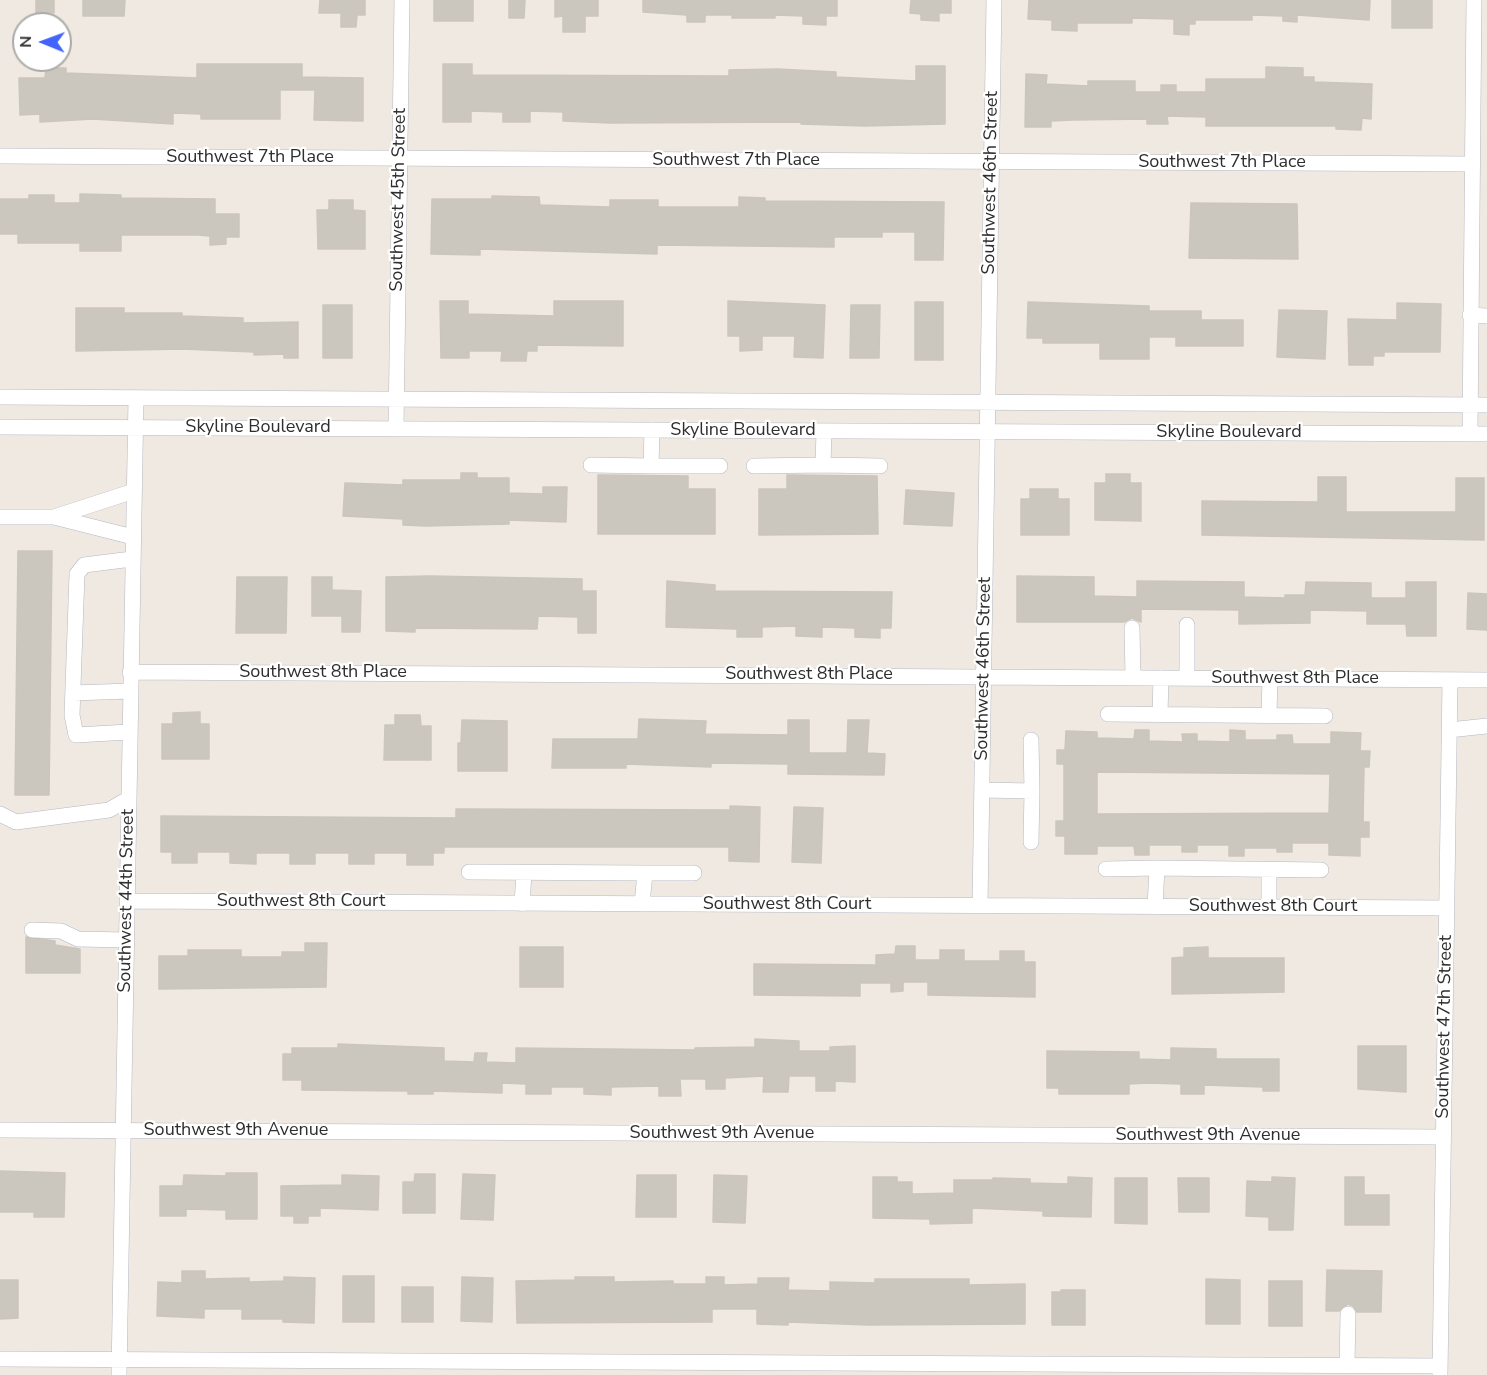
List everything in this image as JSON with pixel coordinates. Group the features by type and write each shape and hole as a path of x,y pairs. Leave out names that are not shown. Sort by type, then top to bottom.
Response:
{"street":[{"name":"Southwest 45th Street","path":"396,429 402,0"},
{"name":"Southwest 46th Street","path":"980,906 994,0"},
{"path":"1470,434 1472,164 1480,145 1478,7"},
{"name":"Southwest 7th Place","path":"0,156 1472,164"},
{"path":"1470,315 1487,316"},
{"name":"Skyline Boulevard","path":"0,397 1487,405"},
{"name":"Southwest 44th Street","path":"119,1368 136,398"},
{"name":"Skyline Boulevard","path":"0,427 1487,434"},
{"path":"651,466 652,430"},
{"path":"823,465 824,431"},
{"path":"591,465 720,466"},
{"path":"754,466 880,466"},
{"path":"54,518 134,491"},
{"path":"0,517 54,518 133,537"},
{"path":"129,732 76,735 72,715 77,573 84,565 132,559"},
{"path":"1187,625 1187,678"},
{"path":"1132,628 1133,677"},
{"name":"Southwest 8th Place","path":"130,672 1487,680"},
{"path":"1160,714 1161,678"},
{"path":"1269,715 1270,678"},
{"name":"Southwest 47th Street","path":"1440,1371 1450,680"},
{"path":"73,693 130,691"},
{"path":"1107,714 1325,716"},
{"path":"1449,730 1487,726"},
{"path":"1031,740 1031,842"},
{"path":"982,789 1032,791"},
{"path":"0,814 16,822 109,810 128,799"},
{"path":"1155,907 1157,868"},
{"path":"1106,869 1321,870"},
{"path":"1269,870 1269,908"},
{"path":"469,872 694,873"},
{"path":"522,904 524,873"},
{"path":"642,904 645,873"},
{"name":"Southwest 8th Court","path":"127,901 1447,908"},
{"path":"32,930 61,931 78,939 127,940"},
{"name":"Southwest 9th Avenue","path":"0,1130 1443,1137"},
{"path":"1347,1366 1348,1314"},
{"path":"0,1359 119,1368 1347,1366 1440,1371"}],"building":[{"path":"36,0 54,0 54,12 36,12"},
{"path":"83,0 125,0 124,16 83,16"},
{"path":"320,0 365,0 365,15 357,15 356,27 341,27 341,13 319,13"},
{"path":"434,0 473,0 473,21 434,21"},
{"path":"509,0 525,0 524,18 509,18"},
{"path":"555,0 598,0 598,16 585,16 585,32 563,32 563,16 555,17"},
{"path":"643,0 837,0 837,16 826,16 826,25 803,24 803,16 775,15 775,18 732,18 732,15 705,15 705,22 687,22 687,15 643,12"},
{"path":"911,0 951,0 951,13 939,13 939,21 921,20 921,14 910,13"},
{"path":"1029,0 1370,0 1369,20 1297,15 1297,22 1283,21 1283,16 1252,15 1252,20 1195,20 1195,24 1189,24 1189,35 1174,34 1174,19 1132,18 1132,23 1077,23 1077,31 1052,30 1052,20 1028,19"},
{"path":"1392,0 1432,0 1432,28 1392,28"},
{"path":"197,64 302,64 302,77 363,78 363,121 314,120 315,90 280,90 280,119 201,119 201,114 173,113 173,124 93,119 40,122 40,114 20,115 19,78 45,78 46,72 197,78"},
{"path":"443,64 472,64 472,75 729,76 729,70 777,69 836,72 836,77 916,81 916,66 945,66 945,124 864,126 801,124 801,122 610,123 563,121 563,112 530,111 530,122 503,122 503,112 471,111 471,122 443,122"},
{"path":"1266,67 1303,68 1303,77 1314,77 1314,82 1372,84 1371,119 1362,118 1361,130 1336,129 1336,126 1206,126 1206,117 1167,116 1168,124 1147,124 1147,119 1072,120 1051,121 1051,127 1025,127 1026,74 1047,75 1046,84 1088,86 1088,81 1135,81 1135,92 1161,92 1161,85 1176,85 1176,92 1206,92 1206,79 1266,79"},
{"path":"80,194 121,195 121,198 215,199 215,214 239,214 239,237 226,237 226,244 210,245 210,236 121,235 121,251 80,251 80,243 18,243 18,234 0,234 0,199 29,199 29,195 54,195 54,203 80,203"},
{"path":"492,196 539,197 540,205 610,207 610,200 658,200 658,207 739,207 739,197 765,198 765,201 944,202 943,260 915,260 915,232 882,232 882,237 834,237 834,247 657,245 657,254 480,249 480,255 431,254 432,199 492,199"},
{"path":"329,200 353,200 353,210 365,211 365,249 318,249 317,210 329,210"},
{"path":"1191,203 1297,204 1298,259 1189,258"},
{"path":"440,301 468,301 468,314 554,316 554,301 623,301 623,346 537,345 537,351 527,351 526,361 501,361 502,351 469,351 469,358 441,358"},
{"path":"728,301 825,305 823,358 794,357 795,336 762,336 762,350 740,351 740,336 728,336"},
{"path":"915,302 943,302 943,360 915,360"},
{"path":"1028,302 1149,306 1149,311 1201,311 1201,320 1243,320 1243,346 1176,346 1176,337 1149,337 1149,359 1100,359 1100,343 1043,343 1043,338 1027,338"},
{"path":"1397,303 1441,304 1440,352 1384,352 1384,356 1373,356 1373,365 1349,365 1348,319 1397,320"},
{"path":"323,305 352,305 352,358 323,358"},
{"path":"851,305 880,305 879,358 850,358"},
{"path":"76,308 124,308 124,313 182,313 182,316 243,318 243,323 298,322 298,358 284,358 284,354 254,355 254,352 182,349 76,351"},
{"path":"1279,310 1327,311 1325,359 1277,357"},
{"path":"461,473 477,473 477,478 509,478 509,493 543,494 543,487 567,487 566,522 509,520 509,524 426,526 403,525 403,519 343,516 345,483 403,485 403,480 461,480"},
{"path":"1106,474 1130,474 1130,483 1141,483 1141,521 1095,520 1095,483 1106,483"},
{"path":"598,475 688,476 688,489 715,489 715,534 598,534"},
{"path":"787,475 877,476 878,534 759,535 759,489 787,489"},
{"path":"1318,477 1346,477 1346,512 1456,512 1456,478 1484,478 1484,540 1202,535 1202,501 1318,502"},
{"path":"1030,489 1058,489 1058,499 1069,499 1069,535 1021,535 1021,499 1030,499"},
{"path":"906,490 954,493 952,526 904,524"},
{"path":"18,551 52,551 49,795 15,795"},
{"path":"1017,576 1094,577 1094,596 1137,597 1137,581 1244,582 1244,597 1285,598 1285,595 1305,595 1306,582 1371,583 1371,598 1406,598 1406,582 1436,582 1436,636 1407,636 1406,624 1367,624 1367,611 1310,610 1310,623 1239,624 1239,610 1141,609 1141,622 1132,618 1124,622 1017,622"},
{"path":"237,577 287,577 286,633 236,633"},
{"path":"312,577 332,577 332,590 361,591 360,632 342,632 342,616 312,616"},
{"path":"386,577 582,579 582,591 596,591 596,633 578,633 578,617 538,616 537,629 415,628 415,632 386,631"},
{"path":"667,581 715,585 715,591 892,592 891,628 880,628 880,638 855,637 855,628 822,627 822,637 796,636 796,626 762,627 762,637 737,637 737,629 666,627"},
{"path":"1468,593 1487,594 1487,630 1467,629"},
{"path":"200,712 200,724 209,724 209,759 162,759 162,724 173,724 173,713"},
{"path":"395,715 420,715 421,726 431,726 431,760 384,760 385,725 395,725"},
{"path":"639,719 706,721 705,734 788,735 788,720 809,720 809,753 847,753 848,720 869,720 867,753 885,754 884,775 788,774 788,764 711,763 711,767 626,764 626,768 552,768 553,739 638,739"},
{"path":"462,720 507,721 507,771 458,771 458,743 461,743"},
{"path":"1135,730 1149,730 1149,741 1183,742 1182,734 1197,734 1197,741 1230,742 1230,730 1245,731 1245,740 1277,740 1277,735 1292,735 1293,744 1331,744 1331,732 1361,733 1360,751 1370,751 1369,767 1364,767 1363,822 1369,822 1369,837 1360,837 1360,856 1329,855 1329,843 1292,843 1292,852 1277,852 1277,848 1244,848 1244,856 1229,856 1229,845 1197,845 1197,852 1182,852 1182,845 1149,845 1149,855 1135,855 1134,846 1097,846 1097,854 1065,854 1065,836 1056,836 1056,821 1064,821 1064,764 1057,764 1057,750 1065,750 1066,731 1097,732 1097,738 1134,739","holes":["1097,772 1330,774 1329,813 1097,814"]},
{"path":"730,806 760,807 759,862 729,861 729,847 444,847 444,853 433,853 433,865 407,865 407,853 374,853 374,864 349,864 349,853 315,853 315,864 290,864 290,853 256,853 256,864 230,863 230,852 197,852 197,863 172,863 172,852 161,852 161,816 456,818 456,809 730,810"},
{"path":"794,807 823,808 821,863 792,862"},
{"path":"26,937 55,941 55,945 80,949 80,973 26,973"},
{"path":"305,943 327,943 326,987 159,989 159,956 188,956 188,950 241,950 241,957 282,957 282,952 305,952"},
{"path":"896,946 915,946 915,960 940,960 940,950 964,950 964,961 1000,961 1000,951 1024,951 1024,962 1035,962 1035,997 928,995 928,982 903,982 903,991 891,992 891,983 860,983 860,996 754,995 754,964 876,965 876,955 895,954"},
{"path":"520,947 563,947 563,987 520,987"},
{"path":"1208,947 1208,958 1284,958 1284,992 1172,994 1172,958 1184,957 1184,948"},
{"path":"755,1039 799,1041 799,1051 830,1051 830,1047 855,1046 855,1082 835,1081 835,1091 816,1091 816,1076 789,1076 788,1092 763,1092 764,1076 725,1078 725,1089 706,1089 706,1079 680,1079 681,1096 659,1096 659,1086 611,1087 611,1095 584,1094 584,1087 551,1087 551,1094 526,1094 526,1084 502,1083 502,1093 433,1091 433,1094 408,1094 408,1091 302,1090 302,1080 283,1080 283,1054 292,1054 292,1048 338,1048 338,1044 444,1048 444,1061 474,1062 475,1053 487,1053 486,1062 516,1063 516,1048 695,1050 695,1048 755,1047"},
{"path":"1358,1046 1406,1046 1406,1092 1358,1089"},
{"path":"1171,1048 1216,1049 1216,1059 1279,1059 1279,1091 1263,1091 1263,1087 1204,1085 1204,1094 1181,1094 1181,1084 1148,1083 1129,1084 1129,1094 1059,1094 1059,1088 1047,1088 1047,1051 1139,1052 1139,1059 1171,1060"},
{"path":"0,1171 65,1173 64,1217 34,1217 34,1212 0,1212"},
{"path":"226,1173 257,1173 257,1219 226,1219 226,1210 186,1209 186,1216 160,1216 160,1186 183,1186 184,1175 226,1176"},
{"path":"415,1174 435,1174 435,1213 403,1213 403,1182 414,1182"},
{"path":"463,1174 495,1175 493,1220 461,1219"},
{"path":"342,1175 379,1176 378,1210 320,1208 320,1216 308,1216 308,1223 294,1223 294,1216 281,1216 281,1186 342,1185"},
{"path":"637,1175 676,1175 676,1217 636,1217"},
{"path":"714,1175 747,1176 745,1223 713,1222"},
{"path":"873,1177 897,1177 897,1182 912,1182 912,1194 954,1193 954,1180 1030,1179 1030,1183 1068,1184 1068,1177 1092,1178 1091,1217 1043,1216 1043,1211 972,1208 972,1223 930,1224 930,1219 873,1218"},
{"path":"1272,1177 1295,1178 1293,1230 1269,1230 1269,1217 1246,1216 1247,1181 1272,1182"},
{"path":"1345,1177 1364,1177 1364,1195 1389,1195 1389,1225 1345,1225"},
{"path":"1115,1178 1147,1178 1147,1224 1115,1223"},
{"path":"1178,1178 1209,1178 1209,1212 1179,1212"},
{"path":"1327,1270 1382,1271 1381,1312 1357,1312 1353,1306 1348,1304 1339,1311 1326,1311"},
{"path":"182,1271 205,1271 205,1279 249,1278 249,1282 284,1281 284,1277 315,1278 314,1323 283,1322 283,1319 242,1319 242,1309 204,1309 204,1318 157,1316 158,1282 182,1283"},
{"path":"343,1276 374,1276 374,1322 343,1322"},
{"path":"462,1277 493,1278 492,1322 461,1321"},
{"path":"575,1277 614,1277 614,1282 673,1281 673,1284 706,1284 706,1277 724,1277 724,1285 758,1284 758,1278 789,1278 788,1290 830,1291 830,1282 875,1283 875,1279 969,1279 969,1285 1025,1284 1025,1324 869,1325 788,1322 788,1325 757,1324 757,1309 712,1309 712,1322 517,1323 516,1281 575,1280"},
{"path":"1206,1279 1240,1280 1240,1324 1206,1324"},
{"path":"0,1280 18,1280 18,1318 0,1319"},
{"path":"1269,1281 1302,1281 1302,1326 1269,1326"},
{"path":"402,1287 433,1287 433,1322 402,1322"},
{"path":"1061,1290 1085,1290 1085,1325 1052,1325 1052,1292 1061,1292"}]}
